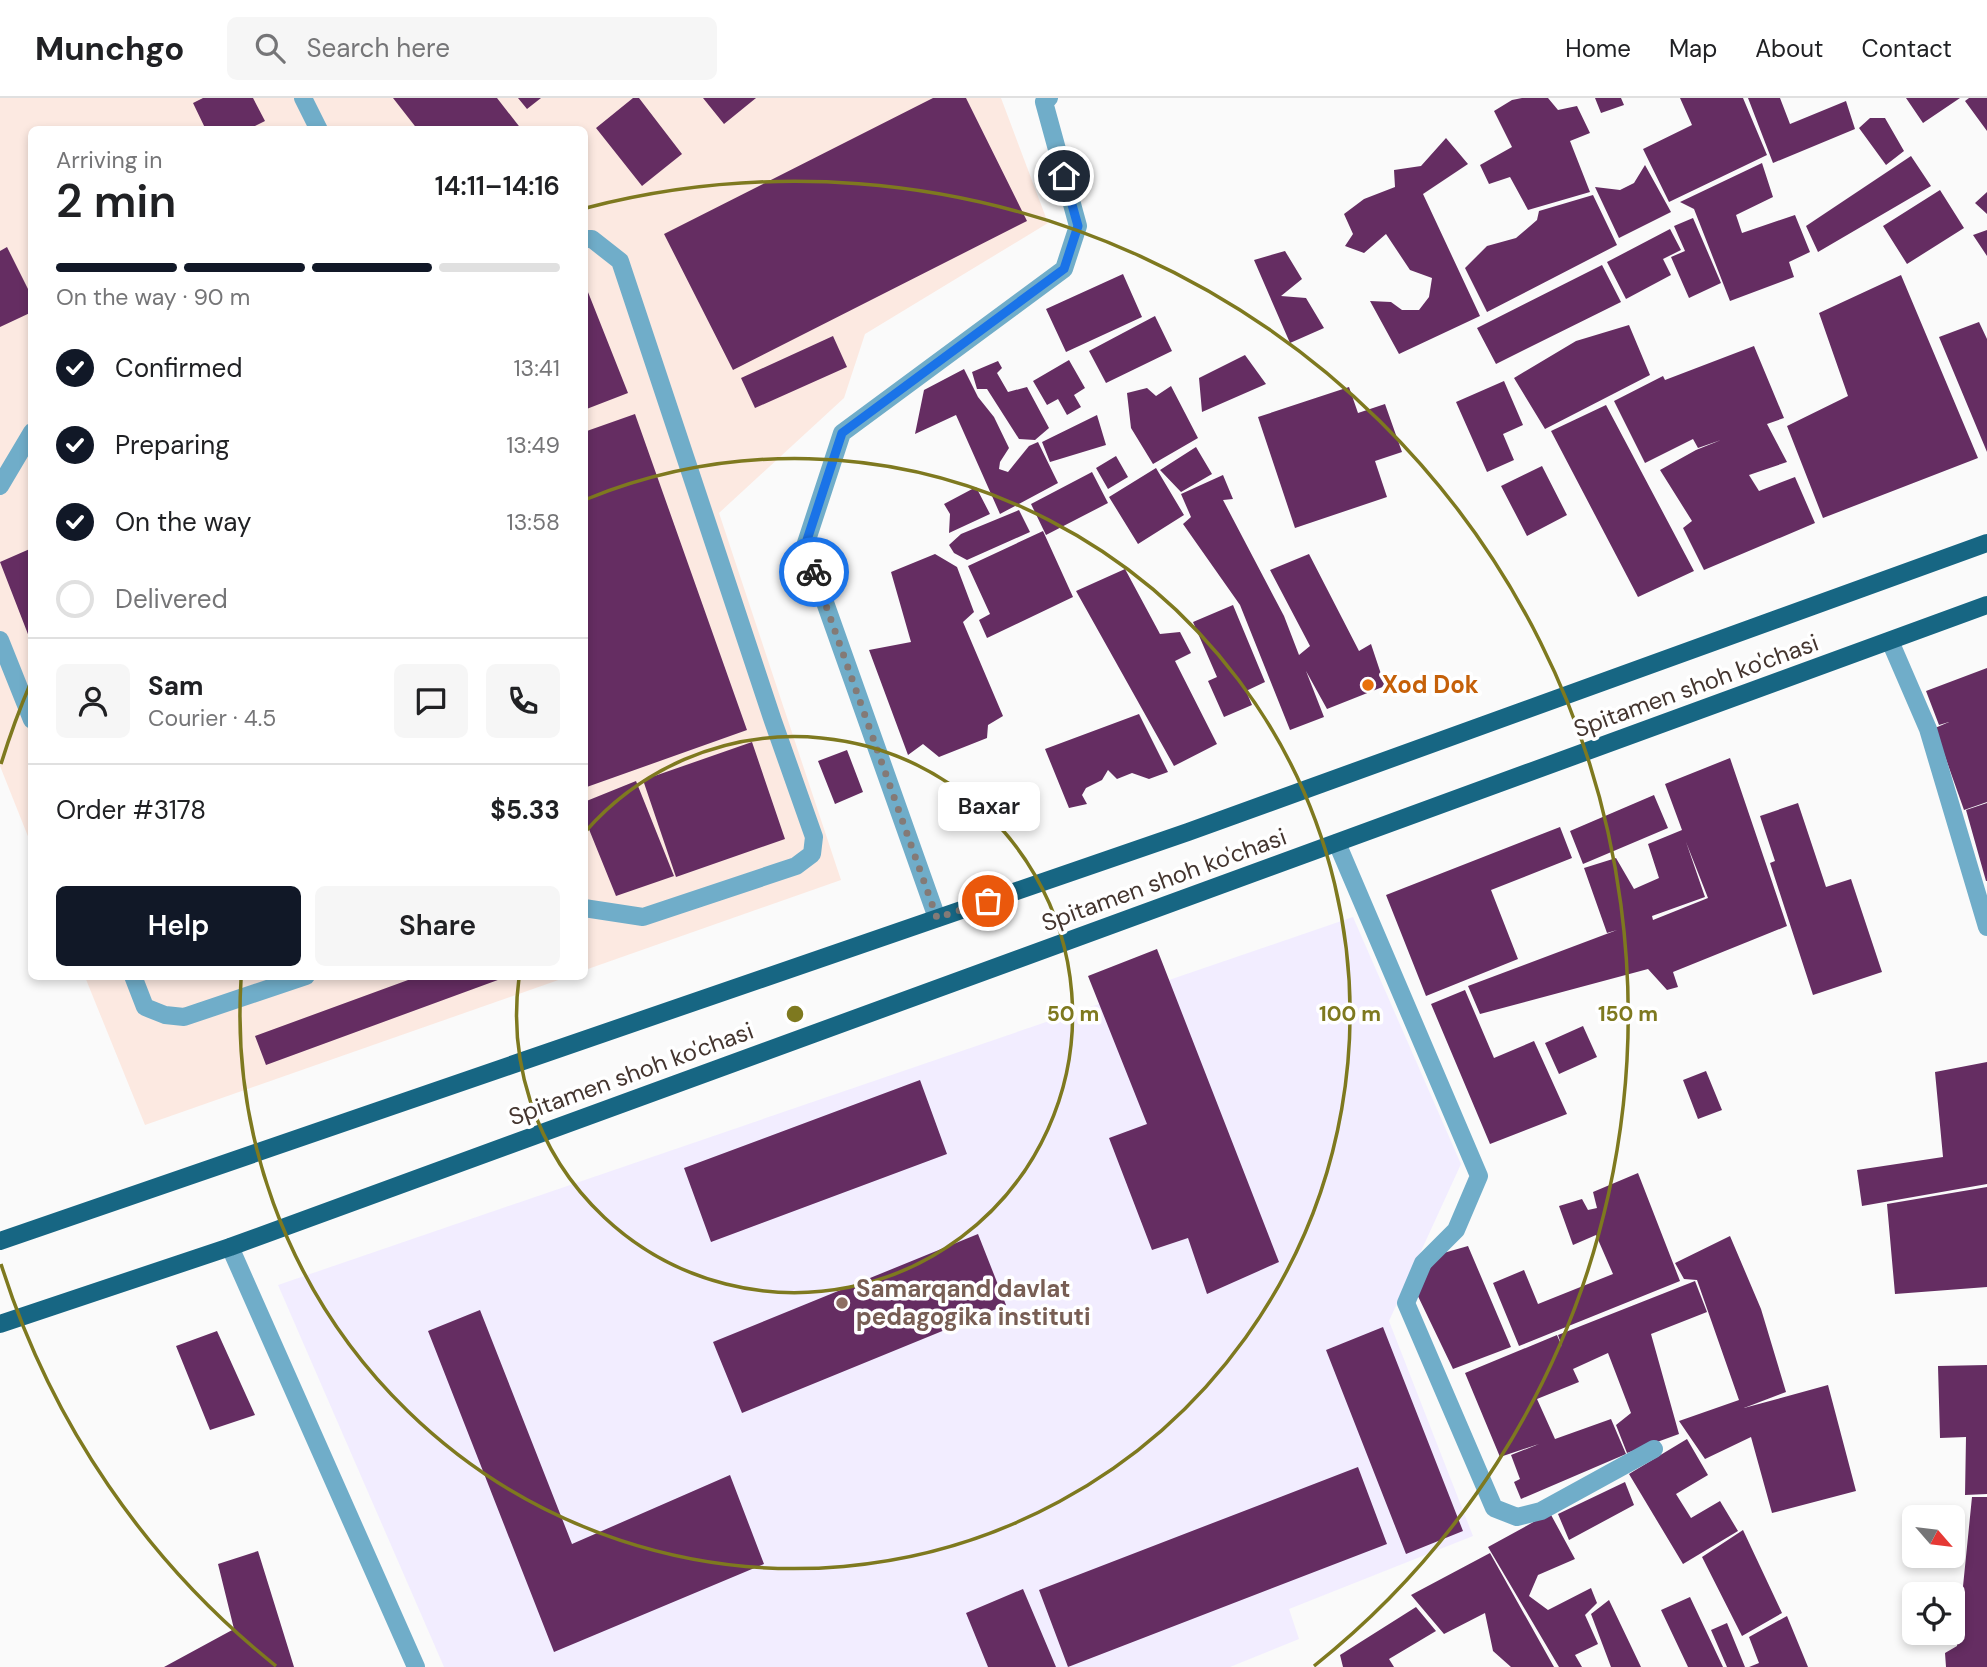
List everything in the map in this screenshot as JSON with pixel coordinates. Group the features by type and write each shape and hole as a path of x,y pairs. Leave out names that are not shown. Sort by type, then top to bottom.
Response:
{"main road":[{"name":"Spitamen shoh ko'chasi","path":"0,1241 1188,832 1987,543"},
{"name":"Spitamen shoh ko'chasi","path":"0,1324 230,1247 1987,605"}],"lane":[{"path":"303,98 317,126"},
{"path":"937,918 805,546 842,433 1064,269 1078,226 1044,102 1049,98"},
{"path":"588,239 592,239 620,261 814,837 812,854 796,866 643,917 588,909"},
{"path":"0,486 28,439"},
{"path":"0,640 28,710"},
{"path":"1890,641 1928,729 1987,927"},
{"path":"1337,843 1479,1176 1456,1230 1423,1262 1406,1303 1494,1508 1517,1517 1541,1511 1654,1449"},
{"path":"135,980 145,1007 165,1015 184,1017 294,980"},
{"path":"230,1247 415,1667"}],"shaded area":[{"path":"0,98 1001,98 1048,223 865,334 844,398 719,513 841,880 588,969 588,126 28,126 28,836 0,766"},
{"name":"Samarqand davlat pedagogika instituti","path":"1353,917 1461,1164 1389,1321 1473,1536 1289,1609 1299,1639 1230,1667 444,1667 278,1285"},
{"path":"86,980 558,980 145,1125"}],"building":[{"path":"203,98 253,98 265,121 255,126 204,126 193,103"},
{"path":"393,98 497,98 519,126 415,126"},
{"path":"518,98 541,98 527,109"},
{"path":"633,98 639,98 682,154 642,186 596,128"},
{"path":"703,98 756,98 724,124"},
{"path":"933,98 966,98 1027,221 733,370 664,234"},
{"path":"1548,98 1558,110 1577,106 1590,133 1570,141 1590,192 1528,210 1510,177 1489,184 1480,165 1512,147 1494,111 1512,100"},
{"path":"1595,98 1621,98 1624,105 1601,113"},
{"path":"1680,98 1743,98 1767,155 1669,202 1643,149 1692,125"},
{"path":"1748,98 1780,98 1790,124 1846,101 1855,129 1773,163"},
{"path":"1906,98 1960,98 1923,123"},
{"path":"1969,98 1987,98 1987,131 1965,101"},
{"path":"1870,118 1885,118 1904,151 1886,165 1859,128"},
{"path":"1446,138 1468,164 1423,194 1480,316 1399,354 1370,301 1391,302 1402,310 1419,310 1429,297 1432,278 1410,270 1386,234 1364,253 1345,246 1353,234 1344,214 1364,199 1395,187 1394,170 1421,166"},
{"path":"1911,156 1931,186 1818,252 1806,226"},
{"path":"1762,163 1773,197 1736,215 1742,233 1795,215 1810,252 1789,262 1794,277 1730,301 1694,209 1680,202"},
{"path":"1645,165 1671,212 1619,238 1595,187 1620,190 1634,183"},
{"path":"1940,190 1964,228 1907,264 1883,226"},
{"path":"1987,192 1987,214 1975,203"},
{"path":"1593,195 1617,245 1487,312 1465,268 1487,246 1516,238 1537,220 1539,211"},
{"path":"1693,218 1721,283 1689,298 1671,257 1685,251 1674,226"},
{"path":"1670,229 1681,250 1663,259 1671,275 1626,299 1607,262"},
{"path":"1987,230 1987,256 1973,235"},
{"path":"7,247 28,289 28,314 0,327 0,251"},
{"path":"1285,251 1302,279 1281,296 1306,298 1324,328 1290,343 1254,260"},
{"path":"1602,265 1621,302 1496,364 1477,328"},
{"path":"1123,274 1142,317 1066,352 1046,309"},
{"path":"1901,275 1978,458 1823,518 1787,426 1848,396 1819,313"},
{"path":"588,292 628,393 588,408"},
{"path":"1155,316 1172,351 1106,383 1089,351"},
{"path":"1979,322 1987,339 1987,452 1939,337"},
{"path":"1629,325 1650,375 1545,429 1514,378 1576,341"},
{"path":"833,336 847,367 755,408 741,378"},
{"path":"1754,346 1784,418 1767,424 1787,462 1749,475 1759,491 1795,477 1815,523 1704,570 1683,528 1692,521 1660,470 1721,440 1698,448 1693,439 1645,463 1614,401 1663,376 1665,380"},
{"path":"1245,355 1266,384 1202,412 1199,378"},
{"path":"1069,360 1085,388 1074,395 1081,407 1067,415 1058,399 1047,405 1033,381"},
{"path":"998,361 1002,368 997,373 1008,392 1027,387 1049,428 1035,440 1019,439 987,389 977,389 972,372"},
{"path":"964,369 978,397 994,417 1009,448 1000,462 999,469 1008,472 1029,446 1038,442 1058,483 1000,514 956,415 915,434 924,390"},
{"path":"1504,381 1523,425 1503,434 1514,460 1487,472 1456,402"},
{"path":"1171,386 1198,438 1153,464 1131,428 1127,393 1147,388 1156,396"},
{"path":"1349,387 1358,413 1385,404 1402,452 1375,461 1387,497 1295,528 1258,417"},
{"path":"1606,405 1694,571 1638,597 1551,431"},
{"path":"635,414 747,730 588,787 588,431"},
{"path":"1097,415 1106,445 1050,462 1042,442"},
{"path":"1196,447 1212,474 1181,492 1160,470"},
{"path":"1116,456 1128,477 1108,489 1096,468"},
{"path":"1542,466 1567,515 1527,536 1501,486"},
{"path":"1156,468 1184,515 1138,544 1109,497"},
{"path":"1092,472 1108,503 1046,535 1031,504"},
{"path":"1223,475 1233,499 1223,500 1284,616 1299,655 1310,646 1270,570 1309,554 1359,651 1371,644 1385,686 1327,709 1306,671 1324,717 1290,730 1240,605 1183,524 1191,517 1181,494"},
{"path":"976,487 990,514 949,533 950,514 944,504"},
{"path":"1019,510 1030,532 967,560 954,553 949,545 961,534"},
{"path":"1043,531 1073,597 987,638 979,620 990,614 968,566"},
{"path":"28,550 28,634 0,562"},
{"path":"935,554 957,567 974,612 963,622 1003,716 988,725 987,738 939,757 923,744 908,755 869,650 911,642 891,572"},
{"path":"1125,569 1160,634 1180,632 1191,653 1175,661 1217,744 1174,766 1076,591"},
{"path":"1233,605 1265,682 1246,691 1252,705 1224,717 1208,681 1217,677 1193,622"},
{"path":"1987,668 1987,802 1964,810 1935,728 1949,722 1939,725 1926,691"},
{"path":"1139,714 1168,772 1149,779 1132,773 1117,779 1108,770 1102,780 1086,788 1082,795 1087,804 1069,808 1045,749"},
{"path":"752,742 785,839 676,877 643,780"},
{"path":"847,750 863,792 835,804 818,761"},
{"path":"1730,758 1787,926 1673,972 1678,987 1667,990 1648,969 1480,1014 1468,986 1617,930 1607,933 1584,868 1616,858 1634,889 1659,878 1648,844 1682,830 1665,784","holes":["1686,842 1708,898 1653,920 1652,916 1705,897"]},
{"path":"636,781 674,876 616,896 588,827 588,800"},
{"path":"1654,795 1668,828 1583,864 1570,831"},
{"path":"1798,803 1826,887 1851,879 1882,972 1813,995 1770,863 1775,861 1760,816"},
{"path":"1987,803 1987,881 1986,881 1966,810"},
{"path":"1560,827 1572,858 1491,890 1518,959 1426,996 1386,895"},
{"path":"1157,949 1279,1262 1207,1294 1188,1238 1152,1250 1109,1138 1147,1124 1088,976"},
{"path":"408,980 498,980 266,1065 255,1036"},
{"path":"1465,990 1494,1058 1534,1041 1567,1114 1490,1144 1431,1004"},
{"path":"1583,1026 1597,1057 1559,1074 1545,1043"},
{"path":"1987,1062 1987,1184 1862,1206 1857,1170 1943,1157 1935,1072"},
{"path":"1706,1071 1722,1110 1698,1119 1683,1080"},
{"path":"920,1080 947,1154 711,1242 684,1168"},
{"path":"1638,1173 1680,1281 1519,1346 1493,1283 1524,1270 1538,1304 1613,1274 1596,1235 1573,1245 1559,1206 1582,1199 1588,1210 1597,1208 1593,1192"},
{"path":"1987,1187 1987,1287 1895,1294 1887,1204"},
{"path":"978,1234 1006,1305 742,1413 713,1342"},
{"path":"1730,1236 1761,1309 1786,1392 1744,1408 1828,1385 1856,1491 1772,1513 1751,1437 1705,1459 1679,1421 1739,1400 1697,1280 1684,1279 1675,1263"},
{"path":"1468,1246 1511,1347 1453,1369 1415,1290 1440,1254"},
{"path":"1695,1281 1707,1312 1651,1334 1679,1434 1627,1453 1616,1425 1631,1413 1608,1353 1573,1369 1579,1382 1537,1399 1555,1439 1611,1419 1626,1454 1521,1499 1514,1482 1520,1479 1511,1455 1539,1444 1500,1457 1465,1373 1557,1335 1562,1347 1558,1335"},
{"path":"480,1310 572,1544 730,1475 764,1564 554,1652 428,1331"},
{"path":"1383,1327 1463,1531 1406,1554 1326,1350"},
{"path":"217,1331 255,1415 210,1430 176,1346"},
{"path":"1987,1365 1987,1494 1965,1495 1966,1437 1940,1438 1938,1366"},
{"path":"1687,1439 1708,1475 1676,1494 1691,1518 1720,1501 1738,1531 1683,1564 1629,1474"},
{"path":"1358,1467 1387,1544 1068,1667 1039,1590"},
{"path":"1625,1482 1634,1505 1569,1540 1558,1514"},
{"path":"1972,1497 1987,1497 1987,1667 1946,1667 1945,1653 1957,1645 1965,1645 1965,1567"},
{"path":"1550,1513 1575,1559 1538,1575 1529,1596 1548,1610 1591,1588 1597,1603 1585,1615 1598,1644 1575,1655 1582,1667 1559,1667 1488,1547"},
{"path":"1743,1530 1782,1613 1742,1636 1702,1557"},
{"path":"258,1551 294,1667 164,1667 234,1629 218,1564"},
{"path":"1490,1553 1554,1667 1511,1667 1493,1651 1485,1613 1444,1634 1411,1595"},
{"path":"1023,1589 1056,1667 988,1667 966,1613"},
{"path":"1690,1597 1723,1667 1688,1667 1661,1610"},
{"path":"1609,1600 1641,1667 1611,1667 1591,1614"},
{"path":"1416,1607 1436,1631 1389,1659 1394,1667 1343,1667 1340,1655"},
{"path":"1787,1616 1808,1667 1749,1667 1759,1663 1749,1637"},
{"path":"1727,1623 1745,1667 1727,1667 1711,1630"}],"way so far":[{"path":"814,572 937,918 988,901"}],"place":[{"name":"Xod Dok","path":"1368,685"},
{"name":"Baxar","path":"988,901"},
{"name":"Samarqand davlat pedagogika instituti","path":"842,1303"}],"route":[{"path":"814,572 805,546 842,433 1064,269 1078,226 1064,176"}]}
